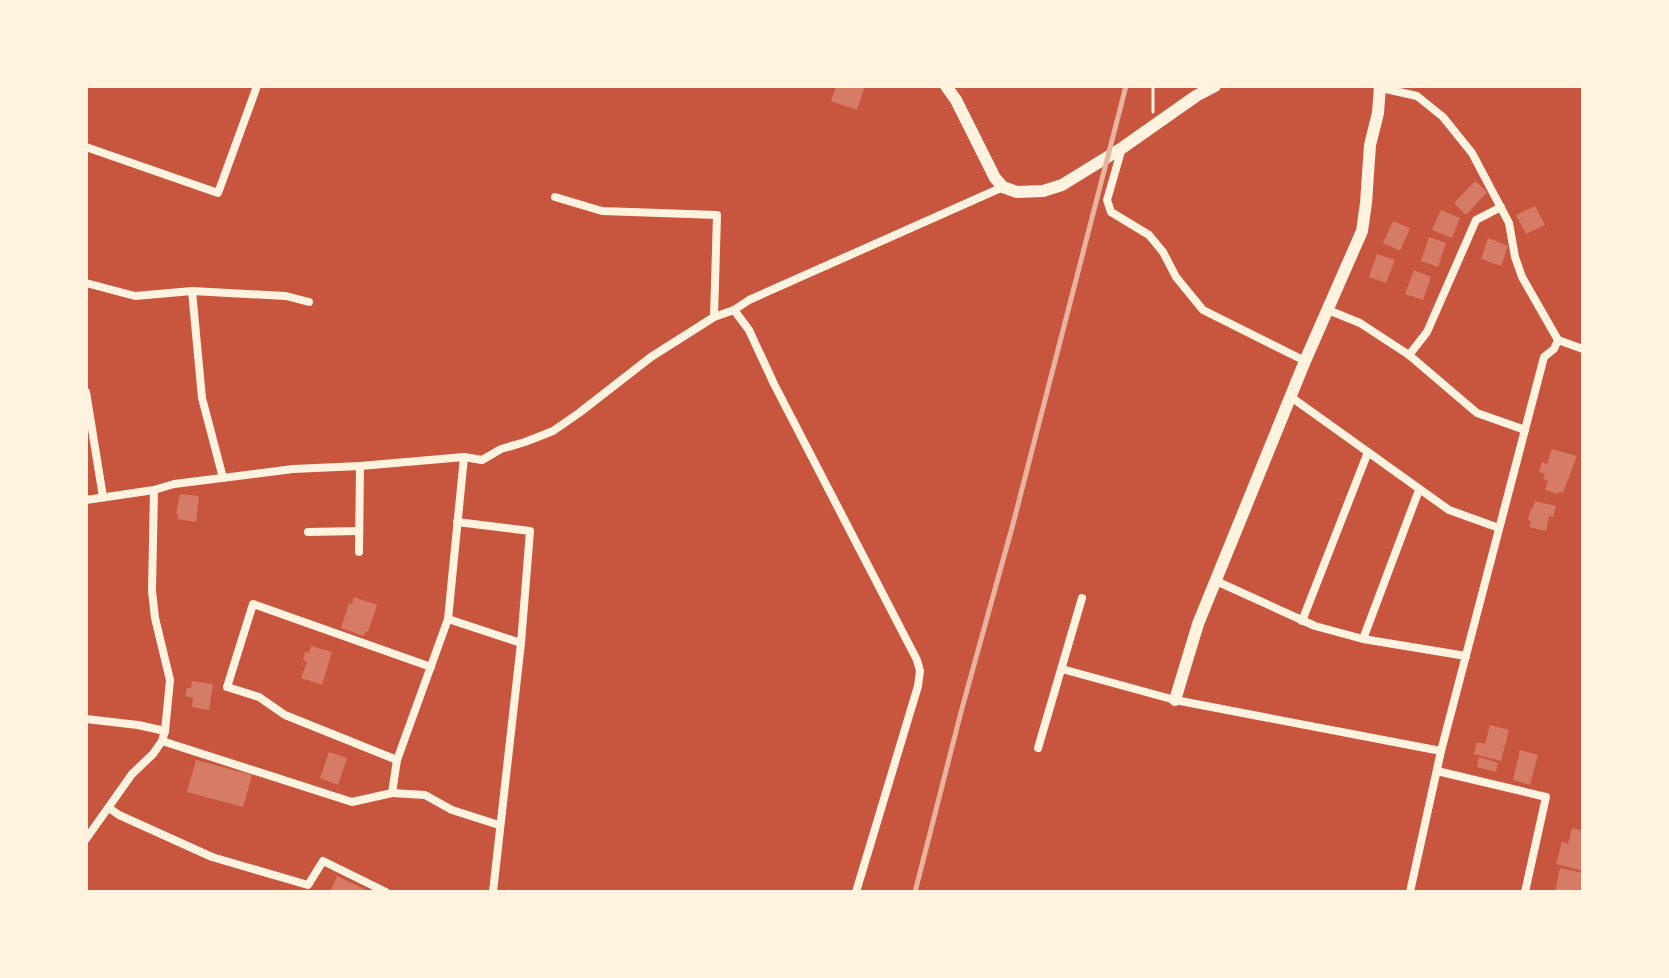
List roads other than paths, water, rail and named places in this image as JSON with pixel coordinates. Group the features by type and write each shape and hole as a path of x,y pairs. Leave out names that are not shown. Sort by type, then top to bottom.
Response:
{"street":[{"path":"86,147 218,193 257,86"},
{"path":"946,86 995,178 1003,187 1017,192 1043,191 1062,185 1215,86"},
{"path":"1175,700 1198,624 1305,361 1362,231 1370,145 1378,113 1380,87 1417,96 1443,117 1472,153 1509,223 1522,277 1558,340 1583,349"},
{"path":"1122,148 1107,200 1111,212 1149,235 1163,252 1176,277 1203,310 1305,361"},
{"path":"86,500 174,484 293,469 464,457 482,460 501,449 553,431 651,357 714,317 1003,187"},
{"path":"555,197 602,211 717,215 714,317"},
{"path":"1409,355 1427,332 1476,220 1501,207"},
{"path":"86,283 135,296 192,291 286,296 309,302"},
{"path":"192,291 202,398 223,478"},
{"path":"734,310 749,330 920,671 856,892"},
{"path":"1328,310 1360,323 1409,355 1477,413 1525,430"},
{"path":"1410,892 1441,751 1544,357 1554,349 1558,340"},
{"path":"86,392 103,497"},
{"path":"1291,397 1449,510 1499,528"},
{"path":"1302,621 1368,452"},
{"path":"392,793 397,760 448,619 464,457"},
{"path":"359,552 360,466"},
{"path":"86,839 132,774 153,754 164,736 170,680 155,618 152,591 154,490"},
{"path":"1363,639 1419,490"},
{"path":"457,522 530,531 521,643 493,892"},
{"path":"308,532 359,531"},
{"path":"1216,581 1315,626 1363,639 1466,656"},
{"path":"1038,748 1082,598"},
{"path":"397,760 285,715 259,697 227,687 253,604 431,667"},
{"path":"448,619 521,643"},
{"path":"1062,669 1175,700 1441,751"},
{"path":"86,719 138,725 352,802 392,793 425,795 452,810 499,825"},
{"path":"1437,771 1546,797 1525,892"},
{"path":"109,808 212,857 308,885 323,861 386,892"}],"railway":[{"path":"915,892 1126,86"}]}
